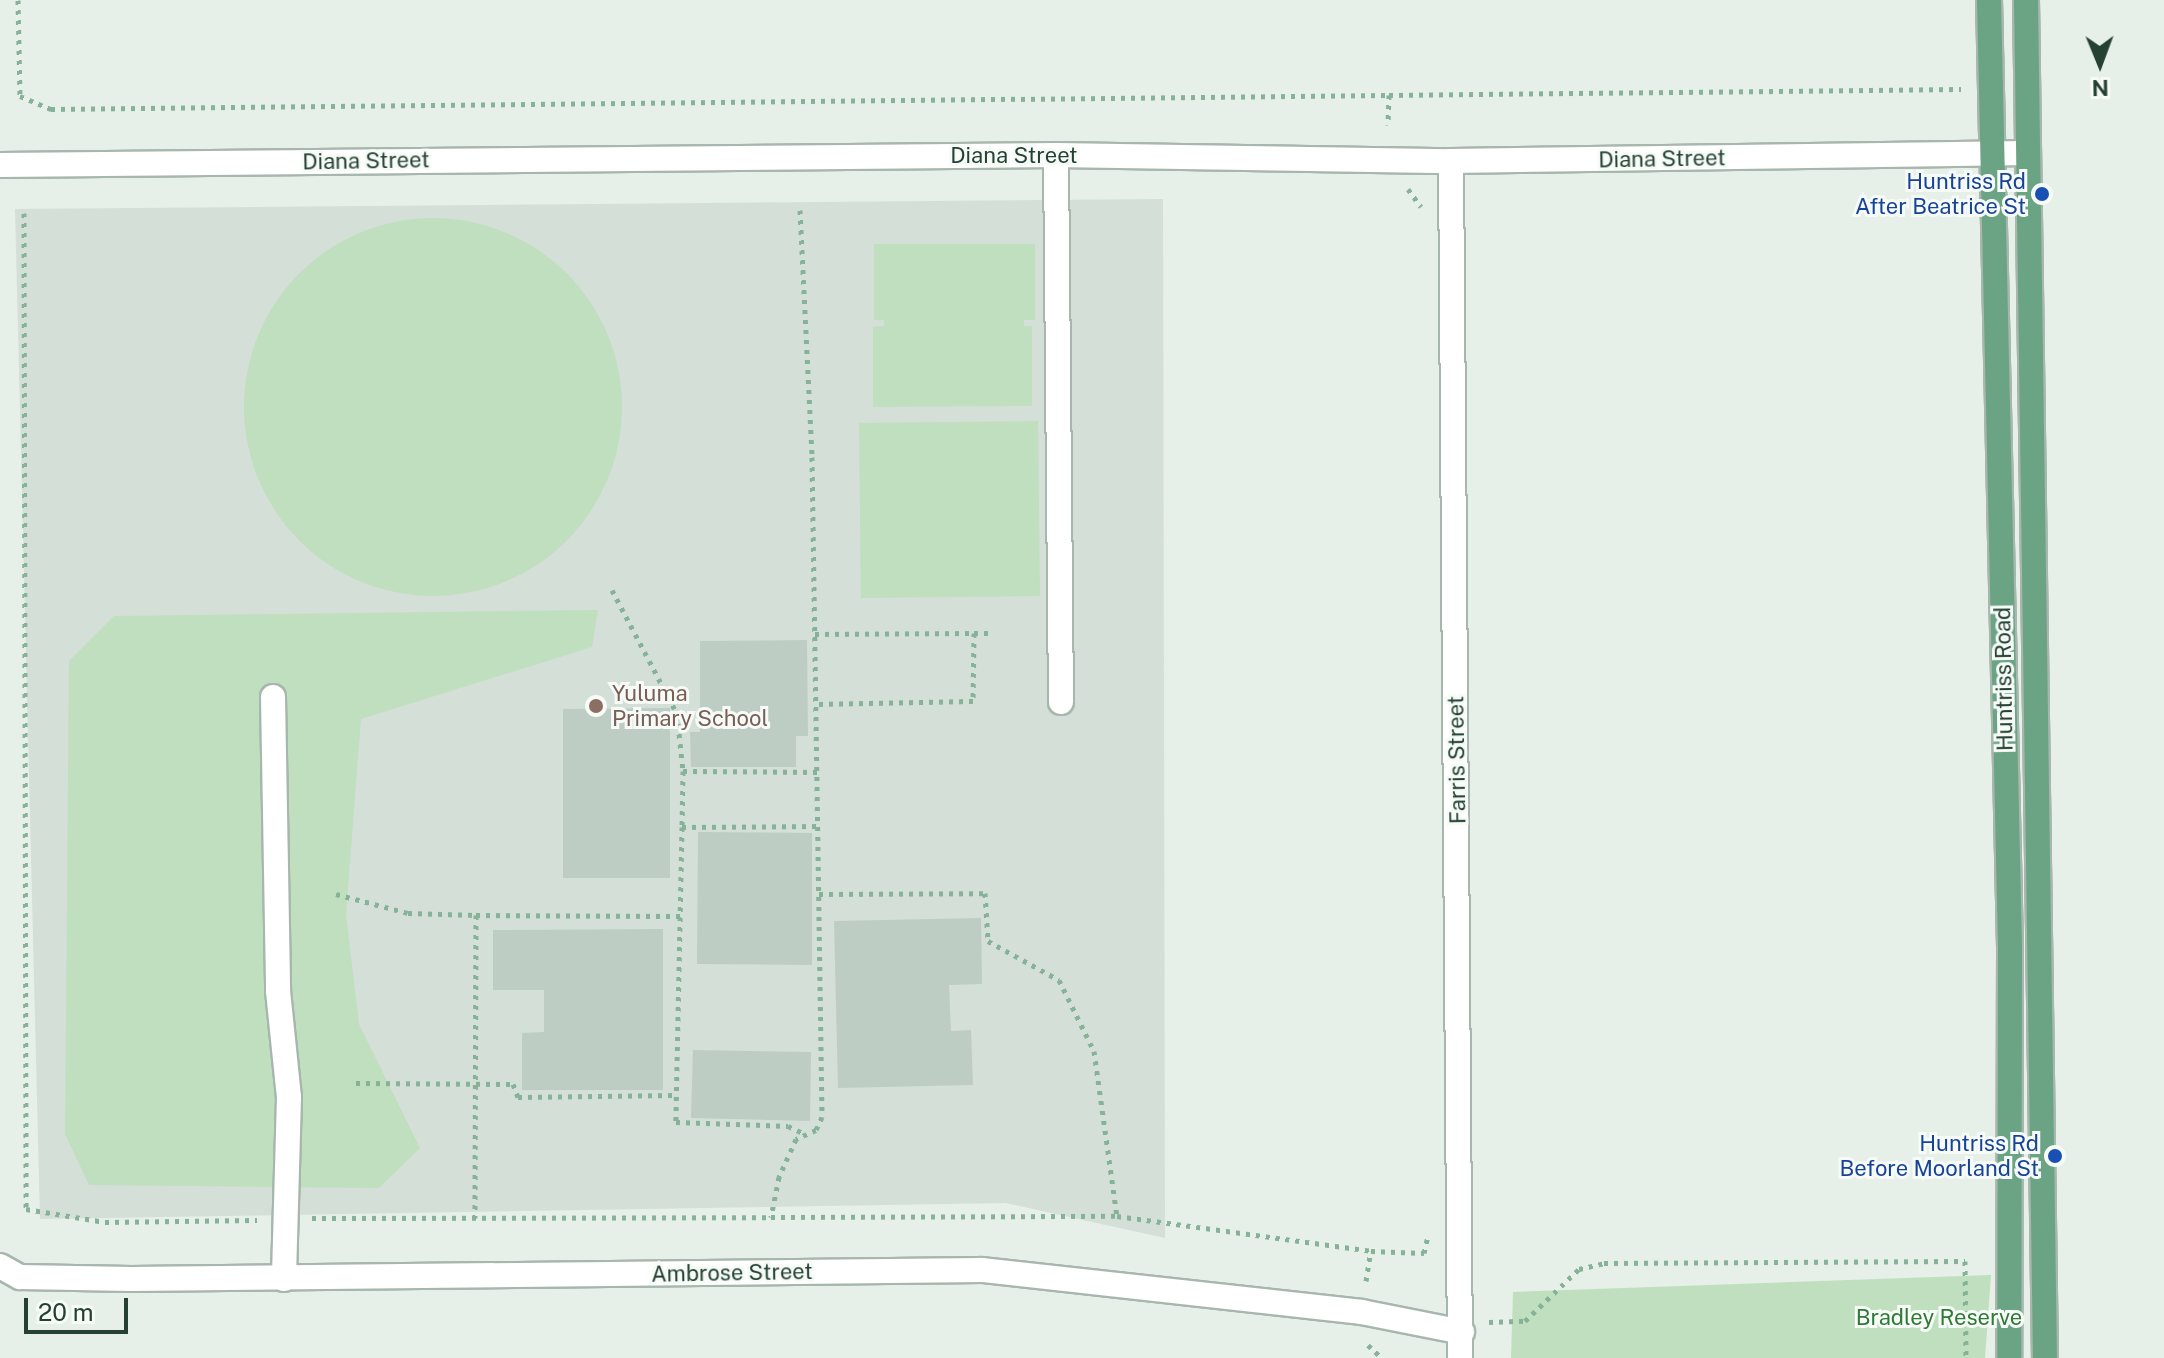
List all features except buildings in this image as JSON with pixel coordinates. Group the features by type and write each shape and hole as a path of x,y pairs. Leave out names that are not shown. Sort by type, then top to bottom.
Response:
{"main road":[{"name":"Huntriss Road","path":"1989,0 1990,155 2010,935 2009,1358"},
{"name":"Huntriss Road","path":"2026,0 2045,1358"}],"street":[{"name":"Diana Street","path":"0,165 1056,155 1451,161 2028,153"},
{"path":"1056,155 1061,702"},
{"name":"Farris Street","path":"1451,161 1460,1358"},
{"path":"273,697 278,991 289,1097 284,1279"},
{"name":"Ambrose Street","path":"0,1266 20,1277 284,1279 982,1270 1362,1312 1462,1332"}],"path":[{"path":"18,0 20,96 51,109 1962,89 1962,74"},
{"path":"1388,125 1389,95"},
{"path":"612,590 677,714 683,771 676,1122 788,1126 803,1133 816,1130 822,1117 818,772 800,210"},
{"path":"24,213 26,1209 105,1222 262,1220"},
{"path":"816,704 973,701 974,633"},
{"path":"815,634 993,633"},
{"path":"683,771 818,772"},
{"path":"682,827 818,826"},
{"path":"819,894 985,893 988,941 1059,980 1094,1051 1117,1216"},
{"path":"336,894 408,913 680,916"},
{"path":"475,1218 476,915"},
{"path":"356,1083 513,1084 518,1097 677,1095"},
{"path":"771,1217 779,1177 803,1133"},
{"path":"309,1218 1117,1216 1371,1251 1366,1281"},
{"path":"1462,1332 1481,1322 1525,1321 1579,1269 1604,1263 1965,1261 1966,1358"},
{"path":"1357,1339 1382,1358"}],"shaded area":[{"name":"Yuluma Primary School","path":"1163,199 1165,1238 1006,1203 40,1219 15,209"}],"green space":[{"path":"433,218 470,222 505,232 538,250 567,273 590,302 608,335 618,370 622,407 618,444 608,479 590,512 567,541 538,564 505,582 470,592 433,596 396,592 361,582 328,564 299,541 276,512 258,479 248,444 244,407 248,370 258,335 276,302 299,273 328,250 361,232 396,222"},
{"path":"874,244 1035,244 1035,320 1024,320 1024,326 1032,326 1032,406 873,407 873,327 884,326 884,320 874,320"},
{"path":"1038,421 1040,596 861,598 859,423"},
{"path":"598,610 592,647 361,719 346,914 359,1024 420,1148 379,1188 89,1185 65,1134 69,661 114,616"},
{"name":"Bradley Reserve","path":"1991,1275 1985,1358 1511,1358 1513,1292"}],"place":[{"name":"Huntriss Rd After Beatrice St","path":"2042,194"},
{"name":"Yuluma Primary School","path":"596,706"},
{"name":"Huntriss Rd Before Moorland St","path":"2055,1156"}]}
